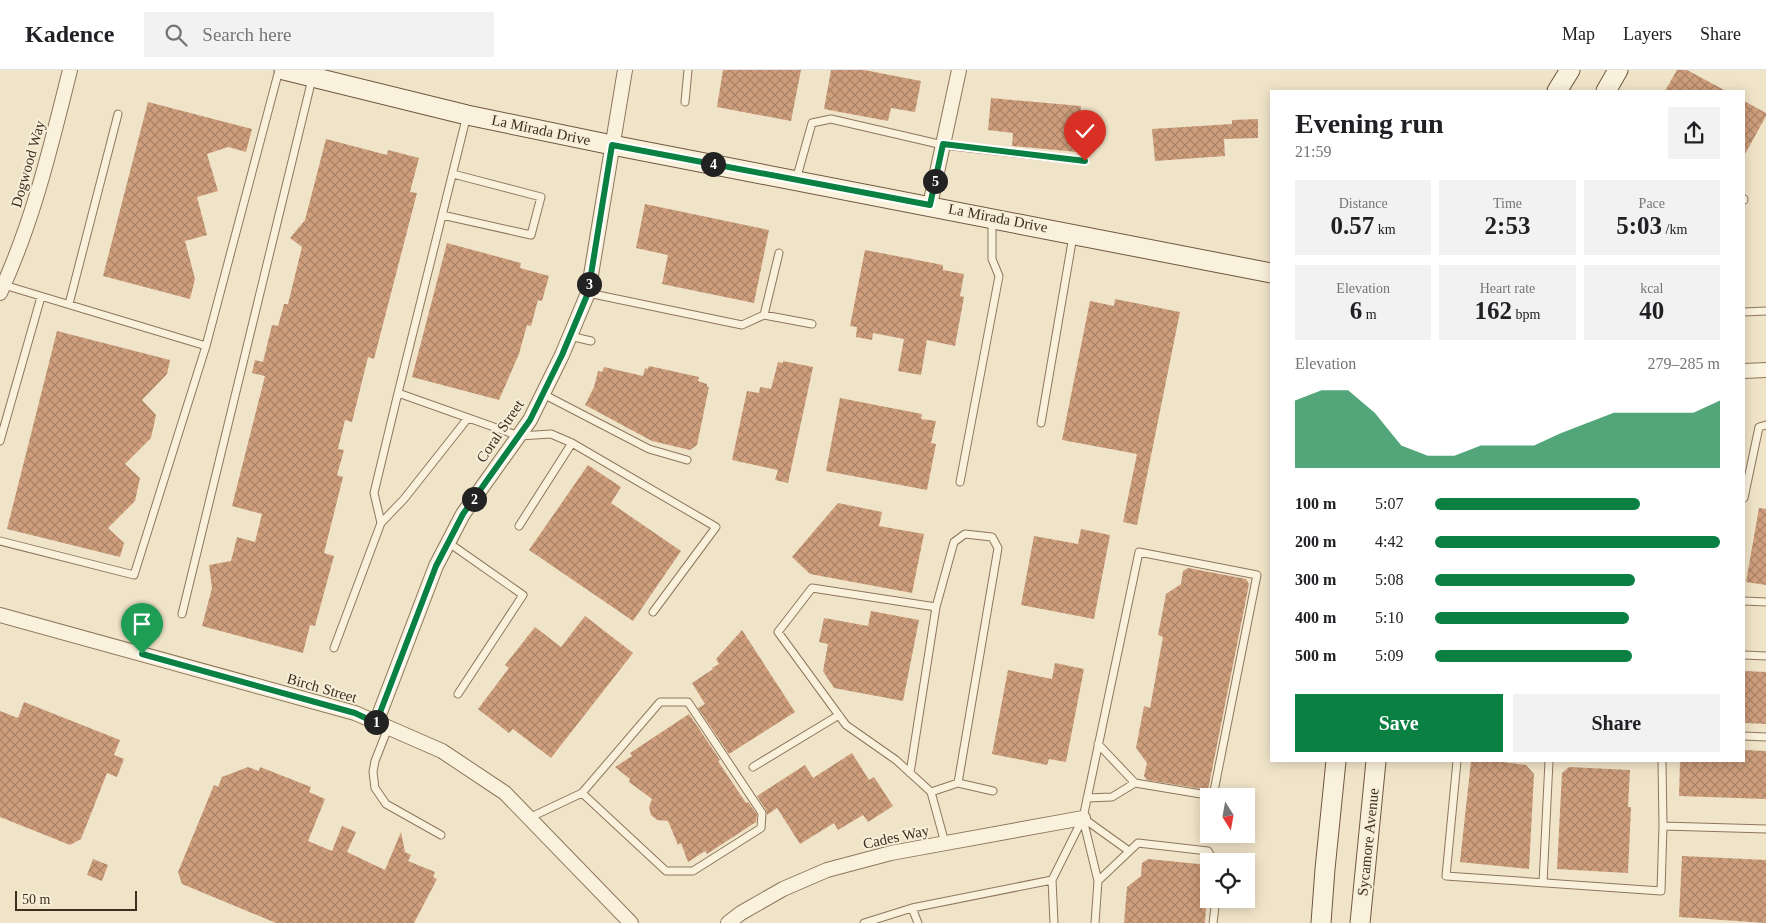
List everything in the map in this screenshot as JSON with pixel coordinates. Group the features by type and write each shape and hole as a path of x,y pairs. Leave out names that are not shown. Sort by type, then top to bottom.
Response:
{"main road":[{"name":"La Mirada Drive","path":"284,70 467,114 612,145 992,217 1270,273"},
{"path":"1558,90 1570,70"},
{"path":"1607,90 1618,70"},
{"path":"1321,923 1324,869 1336,762"},
{"name":"Sycamore Avenue","path":"1360,923 1363,874 1376,762"}],"street":[{"name":"Dogwood Way","path":"2,289 16,258 47,162 70,70"},
{"name":"Coral Street","path":"382,725 436,566 463,514 530,420 588,293 626,70"},
{"path":"930,205 959,70"},
{"path":"1745,371 1766,370"},
{"name":"Birch Street","path":"0,615 355,713 442,751 505,794 631,923"},
{"name":"Cades Way","path":"728,923 741,913 783,889 827,870 891,853 1083,818"}],"lane":[{"path":"0,541 134,575 206,346 279,70"},
{"path":"685,102 688,70"},
{"path":"182,614 312,76"},
{"path":"69,304 118,114"},
{"path":"381,523 374,493 467,114"},
{"path":"796,180 812,124 831,119 943,144 1085,161"},
{"path":"442,215 531,235 541,196 452,174"},
{"path":"960,482 999,276 992,259 992,217"},
{"path":"1041,423 1073,233"},
{"path":"764,315 779,253"},
{"path":"2,289 41,296 206,346"},
{"path":"588,293 742,325 764,315 812,324"},
{"path":"0,441 41,296"},
{"path":"1745,312 1766,311"},
{"path":"570,336 591,341"},
{"path":"398,393 519,436 551,434 572,443 716,527 653,612"},
{"path":"543,394 649,450 687,460"},
{"path":"334,648 381,523 404,499 468,418"},
{"path":"1745,493 1759,427 1766,425"},
{"path":"519,526 572,443"},
{"path":"910,773 936,607 954,542 965,534 992,537 998,548 958,784"},
{"path":"449,543 522,595 458,694"},
{"path":"1054,923 1052,880 1083,818 1098,744 1138,552 1257,575 1213,796 1134,783 1098,744"},
{"path":"936,607 812,588 778,632 846,726 896,760 931,792 945,843"},
{"path":"1745,601 1766,602"},
{"path":"1745,655 1766,656"},
{"path":"529,818 582,793 660,702 688,702 762,813 761,828 693,871 666,871 582,793"},
{"path":"754,767 839,715"},
{"path":"382,725 373,772 375,788 386,804 441,835"},
{"path":"1745,736 1766,737"},
{"path":"1457,762 1446,876 1661,891 1662,762"},
{"path":"1543,883 1549,762"},
{"path":"1087,798 1112,797 1134,783"},
{"path":"931,792 958,784 993,791"},
{"path":"1083,818 1129,851"},
{"path":"1083,818 1098,881 1094,923"},
{"path":"1663,826 1766,829"},
{"path":"1098,881 1138,843 1209,853"},
{"path":"864,923 912,908 1052,880"},
{"path":"912,908 918,923"},
{"path":"1213,923 1215,908"}],"building":[{"path":"723,70 801,70 791,121 717,107"},
{"path":"831,70 864,70 921,81 915,112 891,108 888,121 824,109"},
{"path":"1677,70 1687,70 1724,90 1666,90"},
{"path":"991,98 1081,106 1077,152 1012,146 1013,133 988,130"},
{"path":"148,102 252,129 246,152 228,147 207,154 218,191 197,197 207,235 185,241 195,279 190,299 103,276"},
{"path":"1745,102 1766,113 1745,154"},
{"path":"1258,119 1258,138 1224,139 1225,156 1155,161 1152,129 1232,124 1232,120"},
{"path":"326,139 387,155 388,150 419,158 410,192 417,193 374,359 368,357 352,422 345,420 338,449 344,450 337,475 343,477 324,553 334,556 315,626 310,625 303,653 202,626 212,588 209,565 231,561 237,537 255,542 262,514 232,506 265,376 252,373 255,360 263,362 272,325 278,326 284,304 288,304 302,247 290,238 305,220"},
{"path":"645,204 769,230 754,303 662,284 668,255 636,248"},
{"path":"447,243 521,263 520,268 549,276 542,301 538,300 531,326 527,325 519,354 499,400 412,377"},
{"path":"865,250 943,265 943,270 964,274 960,296 964,297 955,346 927,340 921,375 898,371 904,339 873,333 872,340 856,337 857,327 850,326"},
{"path":"1115,299 1180,312 1137,525 1123,522 1137,454 1062,440 1090,301 1114,306"},
{"path":"57,331 170,360 167,374 142,400 156,415 151,438 125,464 140,478 135,501 108,528 124,543 120,557 7,529"},
{"path":"783,361 813,367 788,483 775,480 778,470 732,460 747,391 759,393 760,387 771,389 778,362 783,363"},
{"path":"649,366 699,377 698,381 707,384 707,387 709,387 697,445 690,450 652,441 585,405 594,387 598,371 602,372 604,367 643,376 645,368 648,369"},
{"path":"840,398 922,414 921,419 936,421 931,443 936,444 927,490 826,471"},
{"path":"588,465 621,487 611,503 681,551 633,621 529,550"},
{"path":"838,503 882,512 879,526 924,534 912,593 810,574 792,557"},
{"path":"1759,508 1766,509 1766,585 1746,582"},
{"path":"1081,529 1110,535 1094,619 1021,605 1034,536 1078,544"},
{"path":"1188,568 1246,579 1249,584 1208,788 1200,789 1147,780 1144,776 1147,763 1136,748 1144,706 1150,708 1163,637 1158,635 1166,594 1181,584 1183,571"},
{"path":"871,611 919,620 903,701 834,688 823,671 828,644 819,642 824,618 868,626"},
{"path":"585,616 633,653 551,758 513,729 509,733 478,709 509,668 505,665 535,627 561,647"},
{"path":"742,630 795,712 729,754 698,708 705,704 692,683 719,664 716,659"},
{"path":"1055,663 1084,669 1066,762 1049,759 1047,765 992,754 1008,670 1052,679"},
{"path":"1745,671 1766,672 1766,724 1745,723"},
{"path":"24,702 120,740 114,755 124,759 117,777 107,773 81,839 70,845 0,817 0,711 18,718"},
{"path":"689,714 746,803 748,802 757,814 756,822 707,854 705,851 688,862 681,843 678,845 668,821 657,820 651,815 649,807 652,799 629,782 630,779 615,767 632,756 630,753"},
{"path":"1745,750 1766,751 1766,799 1679,796 1680,762 1745,762"},
{"path":"852,753 869,780 874,777 893,806 868,822 863,815 838,830 834,823 800,844 777,808 767,815 757,796 805,765 813,778"},
{"path":"1471,762 1503,762 1526,765 1534,774 1529,869 1460,862"},
{"path":"248,767 259,771 260,767 311,787 309,792 325,799 308,841 332,851 342,826 356,832 347,852 385,870 401,832 405,852 411,855 408,861 435,872 433,877 437,879 414,923 276,923 182,884 178,872 214,785 218,787 222,777"},
{"path":"1569,767 1630,770 1628,807 1631,807 1628,873 1557,869 1562,773"},
{"path":"1682,856 1766,860 1766,923 1679,917"},
{"path":"93,859 108,865 102,881 87,875"},
{"path":"1148,859 1200,864 1200,908 1206,908 1205,923 1124,923 1127,887 1141,876 1142,863"}],"route":[{"path":"142,654 355,713 376,723 436,566 463,514 530,420 562,355 588,293 612,145 930,205 943,144 1085,161"}]}
